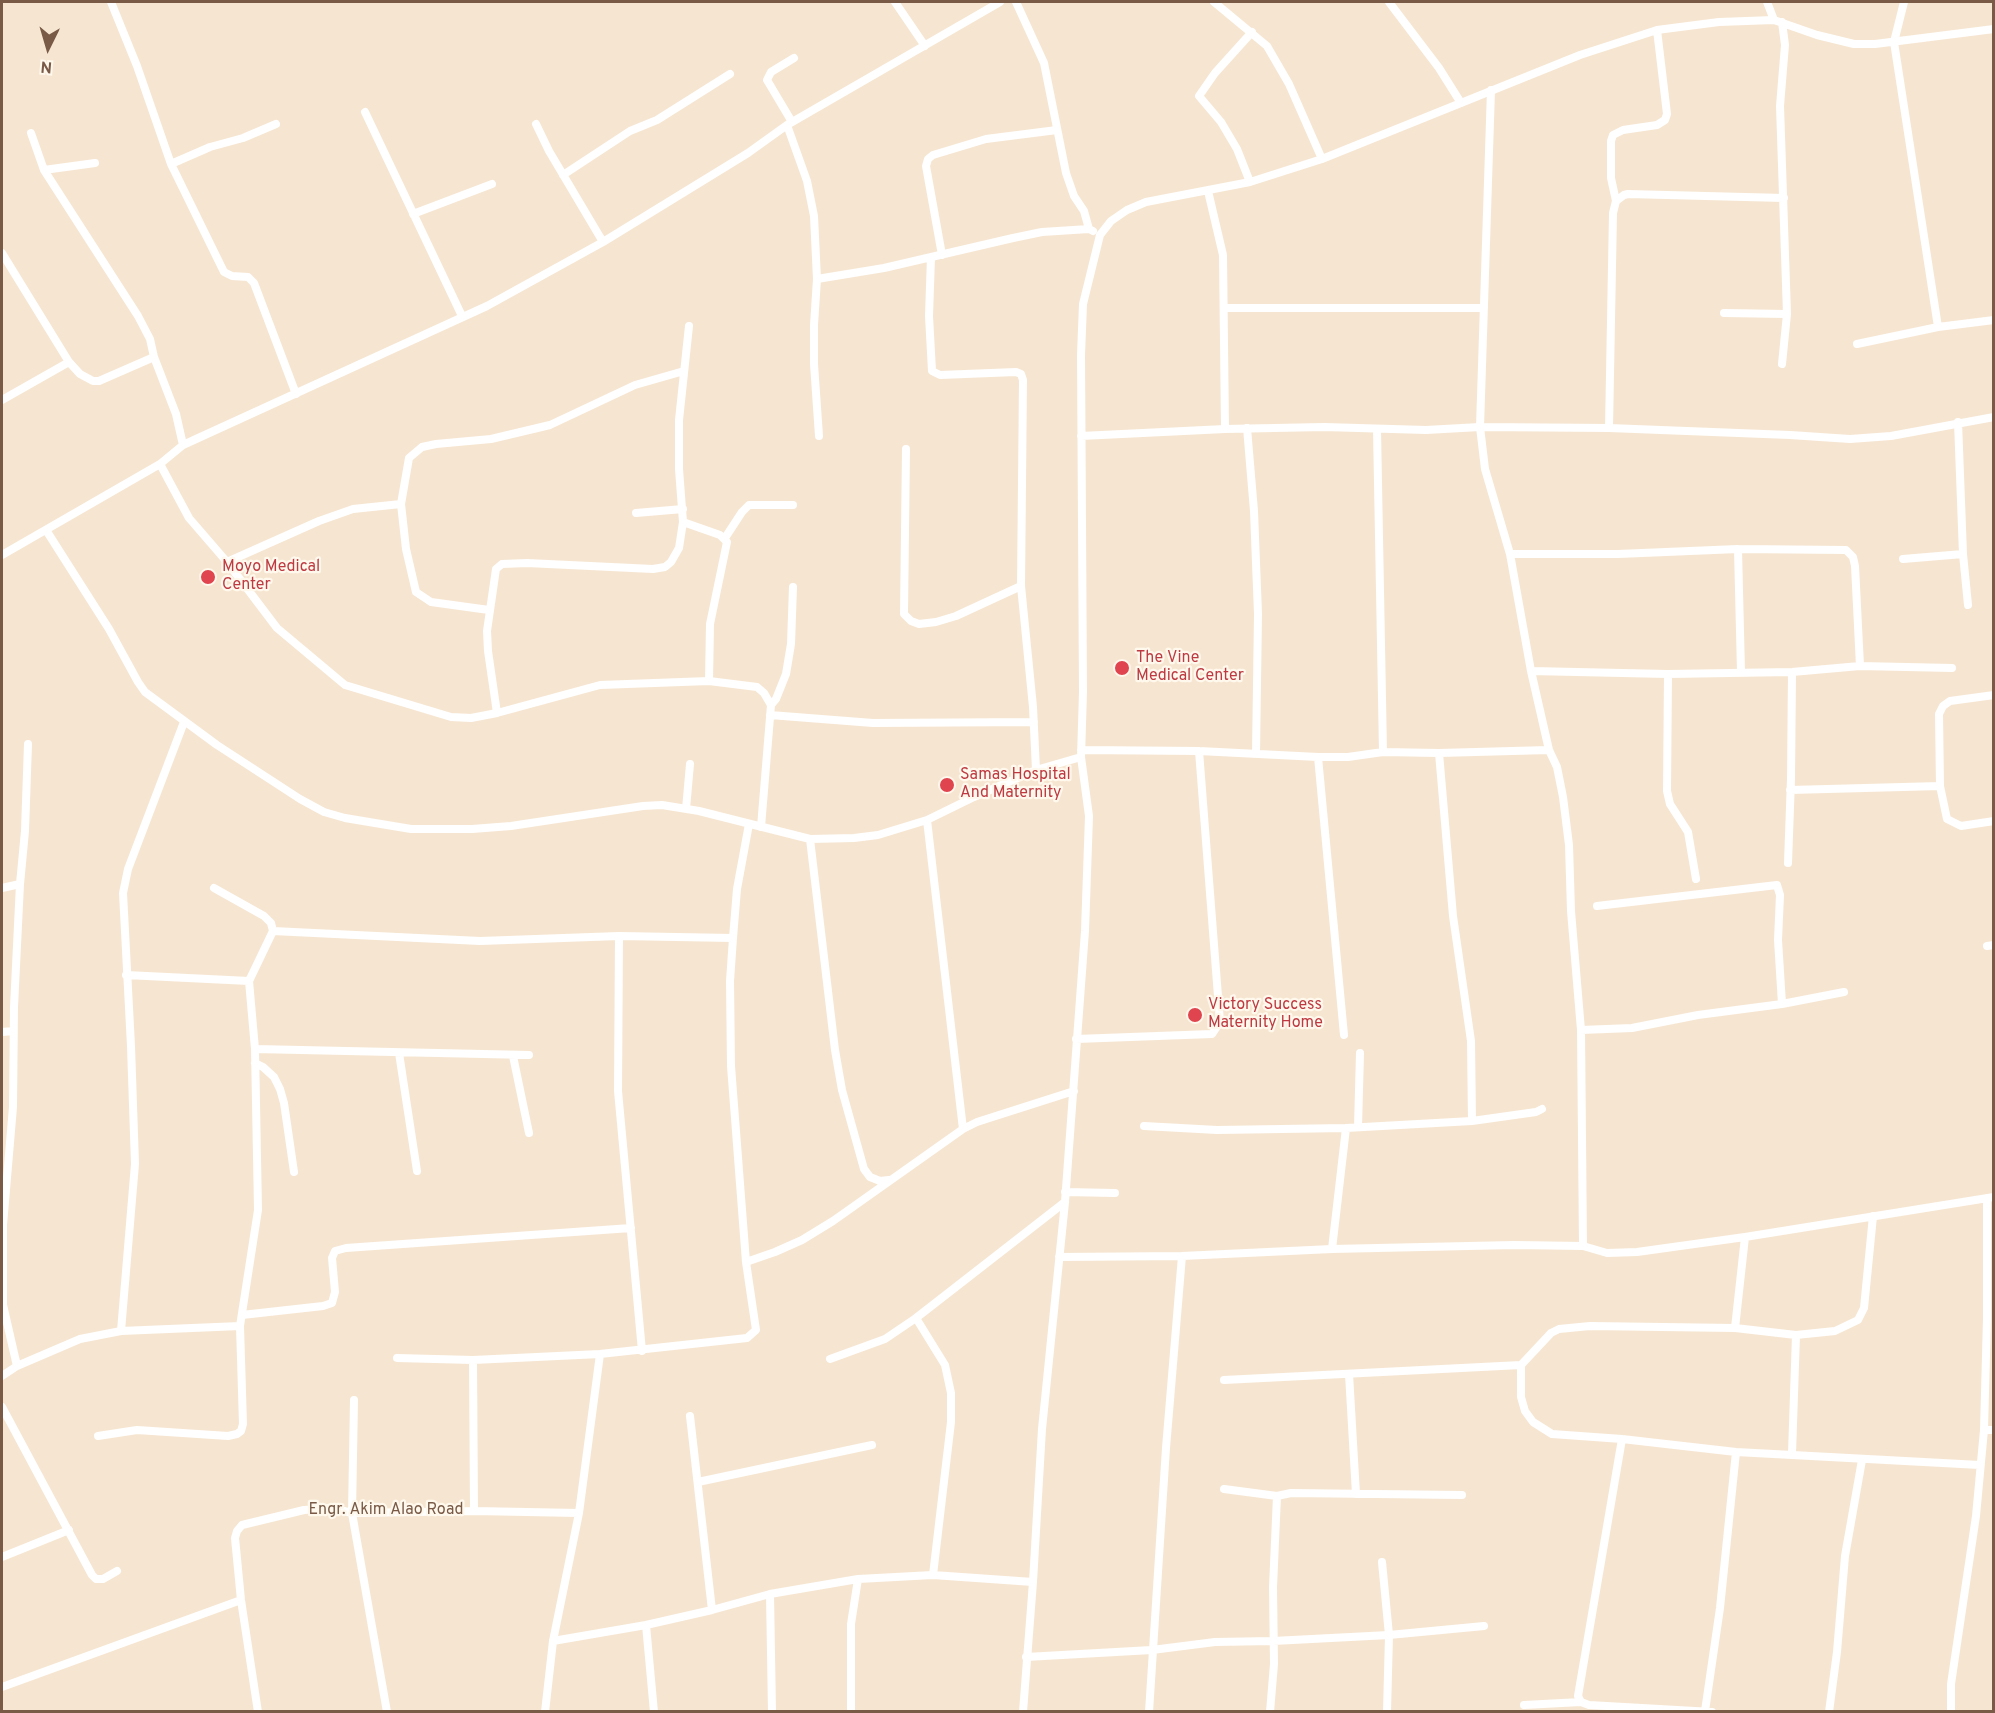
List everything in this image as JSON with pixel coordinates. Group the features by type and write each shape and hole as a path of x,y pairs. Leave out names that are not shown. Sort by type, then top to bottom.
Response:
{"street":[{"path":"111,2 137,66 171,164 224,273 248,277 254,283 296,394"},
{"path":"896,2 925,46"},
{"path":"2,555 160,464 183,446 488,306 603,242 748,153 789,124 1000,2"},
{"path":"1016,2 1044,63 1066,173 1074,196 1084,211 1089,229"},
{"path":"1214,2 1267,46 1289,84 1322,159"},
{"path":"1389,2 1439,68 1461,103"},
{"path":"1767,2 1778,21 1785,45 1780,106 1787,314 1782,364"},
{"path":"1904,2 1894,42 1938,327"},
{"path":"1023,1712 1042,1428 1065,1202 1085,931 1089,816 1081,754 1083,304 1100,235 1111,221 1127,210 1146,202 1250,182 1322,159 1580,55 1657,30 1719,22 1778,21 1817,35 1854,44 1894,42 1994,28"},
{"path":"1609,428 1613,213 1616,201 1611,178 1611,141 1613,135 1623,130 1657,125 1665,120 1667,114 1657,30"},
{"path":"1250,182 1237,149 1221,122 1199,96 1252,32"},
{"path":"794,58 771,72 767,80 789,124 810,191 814,216 817,279 814,345 819,436"},
{"path":"563,175 630,130 657,120 730,74"},
{"path":"1491,90 1480,427 1485,469 1510,554 1531,670 1549,750 1557,767 1568,836 1571,911 1581,1030 1583,1246"},
{"path":"365,112 462,316"},
{"path":"171,164 210,147 243,138 276,124"},
{"path":"536,124 603,242"},
{"path":"942,255 926,166 928,159 933,155 986,139 1057,130"},
{"path":"31,133 44,170 138,316 150,339 154,357 176,414 183,446"},
{"path":"44,170 95,163"},
{"path":"413,214 492,184"},
{"path":"1208,191 1222,255 1225,308 1225,429"},
{"path":"1616,201 1628,194 1784,198"},
{"path":"817,279 942,255 1032,234 1089,229 1100,235"},
{"path":"2,253 69,362 80,374 88,379 99,381 154,357"},
{"path":"931,257 929,316 933,373 940,375 1016,372 1021,374 1023,380 1021,586 1034,722 1036,770"},
{"path":"1225,308 1484,308"},
{"path":"1724,313 1787,314"},
{"path":"1857,344 1938,327 1994,320"},
{"path":"497,713 488,651 489,610 496,569 502,564 527,563 653,569 665,567 671,562 679,548 683,522 678,445 689,326"},
{"path":"2,400 69,362"},
{"path":"489,610 431,602 416,592 406,549 401,504 409,458 422,447 490,439 550,425 635,385 684,370"},
{"path":"1081,436 1247,428 1426,430 1480,427 1609,428 1850,439 1891,436 1994,417"},
{"path":"1958,422 1963,554 1968,604"},
{"path":"1247,428 1254,511 1258,614 1256,754"},
{"path":"1377,429 1383,752"},
{"path":"906,449 904,614 911,621 919,624 936,622 956,616 1021,586"},
{"path":"160,464 189,518 227,562 277,628 345,685 451,717 471,718 600,685 709,681 757,687 764,693 770,710 761,827"},
{"path":"227,562 341,513 401,504"},
{"path":"725,538 749,505 793,505"},
{"path":"636,513 682,509"},
{"path":"683,522 725,538 728,546 710,624 709,681"},
{"path":"46,530 109,629 138,682 152,699 291,793 324,812 394,828 511,826 643,806 662,806 686,809 810,839 866,837 927,820 1036,770 1081,754 1198,751 1348,757 1383,752 1549,750"},
{"path":"1510,554 1618,554 1738,549 1846,550 1853,558 1856,572 1860,666"},
{"path":"1738,549 1741,672"},
{"path":"1903,559 1963,554"},
{"path":"770,710 780,692 786,674 791,644 794,587"},
{"path":"1531,670 1668,674 1792,672 1860,666 1952,668"},
{"path":"1788,863 1792,672"},
{"path":"1668,674 1667,791 1670,804 1688,832 1696,879"},
{"path":"1994,695 1950,701 1940,710 1940,786 1947,819 1961,826 1994,821"},
{"path":"770,710 873,723 1034,722"},
{"path":"121,1331 135,1181 131,1046 123,902 125,882 151,805 184,722"},
{"path":"17,1366 6,1324 3,1225 14,1107 13,1031 28,744"},
{"path":"1076,1039 1212,1034 1220,1022 1198,751"},
{"path":"1438,753 1453,916 1471,1041 1472,1121"},
{"path":"1318,757 1344,1035"},
{"path":"686,809 690,764"},
{"path":"1791,790 1940,786"},
{"path":"927,820 963,1129"},
{"path":"397,1358 473,1360 642,1351 747,1338 756,1330 746,1262 731,1066 730,981 733,938 737,889 749,824"},
{"path":"810,839 834,1039 843,1090 864,1169 870,1177 880,1181 889,1180"},
{"path":"2,888 20,884"},
{"path":"1597,906 1777,885 1780,895 1778,940 1782,1004"},
{"path":"98,1436 149,1430 228,1436 241,1431 243,1424 240,1326 258,1210 255,1049 249,981 273,931 271,923 264,916 214,888"},
{"path":"273,931 480,941 619,936 733,938"},
{"path":"619,936 618,1091 642,1351"},
{"path":"126,975 249,981"},
{"path":"1581,1030 1632,1028 1844,992"},
{"path":"2,1032 13,1031"},
{"path":"255,1049 529,1055"},
{"path":"399,1053 417,1171"},
{"path":"1358,1127 1360,1053"},
{"path":"513,1056 529,1133"},
{"path":"255,1063 274,1077 280,1089 294,1172"},
{"path":"746,1262 802,1240 963,1129 977,1122 1074,1091"},
{"path":"1144,1126 1240,1130 1346,1128 1472,1121 1536,1112 1542,1109"},
{"path":"1332,1249 1346,1128"},
{"path":"1065,1192 1115,1192"},
{"path":"1059,1257 1182,1257 1332,1249 1514,1245 1583,1246 1607,1253 1638,1252 1990,1198 1989,1430 1980,1465 1976,1516 1951,1684 1951,1712"},
{"path":"830,1359 885,1339 916,1318 1065,1202"},
{"path":"1873,1216 1864,1308 1858,1320 1834,1331 1796,1335 1735,1328 1590,1326 1559,1329 1551,1333 1521,1365 1521,1397 1525,1411 1533,1422 1552,1434 1622,1439 1736,1452 1980,1465"},
{"path":"242,1315 323,1306 332,1302 335,1292 332,1258 336,1251 346,1248 631,1228"},
{"path":"1735,1328 1745,1237"},
{"path":"1149,1712 1182,1257"},
{"path":"916,1318 945,1365 951,1393 951,1422 933,1575"},
{"path":"2,1376 17,1366 80,1339 121,1331 240,1326"},
{"path":"1792,1454 1796,1335"},
{"path":"545,1712 553,1641 579,1513 600,1354"},
{"path":"473,1360 474,1511"},
{"path":"1224,1380 1521,1365"},
{"path":"1349,1374 1356,1494"},
{"path":"354,1400 352,1513 387,1712"},
{"path":"2,1407 96,1579 103,1579 117,1571"},
{"path":"690,1416 712,1610"},
{"path":"1581,1702 1578,1689 1622,1439"},
{"path":"698,1482 872,1445"},
{"path":"1705,1711 1720,1608 1736,1452"},
{"path":"1829,1712 1837,1652 1845,1556 1862,1460"},
{"path":"1224,1489 1277,1496 1291,1492 1462,1495"},
{"path":"1270,1712 1274,1664 1277,1496"},
{"name":"Engr. Akim Alao Road","path":"258,1712 241,1600 235,1538 242,1525 304,1510 332,1508 352,1513 474,1511 579,1513"},
{"path":"2,1557 69,1530"},
{"path":"1382,1562 1389,1635 1388,1712"},
{"path":"553,1641 646,1625 770,1594 858,1579 933,1575 1033,1582"},
{"path":"851,1712 851,1624 858,1579"},
{"path":"770,1594 772,1712"},
{"path":"2,1688 241,1600"},
{"path":"646,1625 654,1712"},
{"path":"1026,1656 1152,1650 1215,1642 1389,1635 1484,1626"},
{"path":"1524,1705 1581,1702 1589,1705 1713,1712"}],"shaded area":[{"path":"2,2 1993,2 1993,1711 2,1711"}],"place":[{"name":"Moyo Medical Center","path":"208,577"},
{"name":"The Vine Medical Center","path":"1122,668"},
{"name":"Samas Hospital And Maternity","path":"947,785"},
{"name":"Victory Success Maternity Home","path":"1195,1015"}]}
